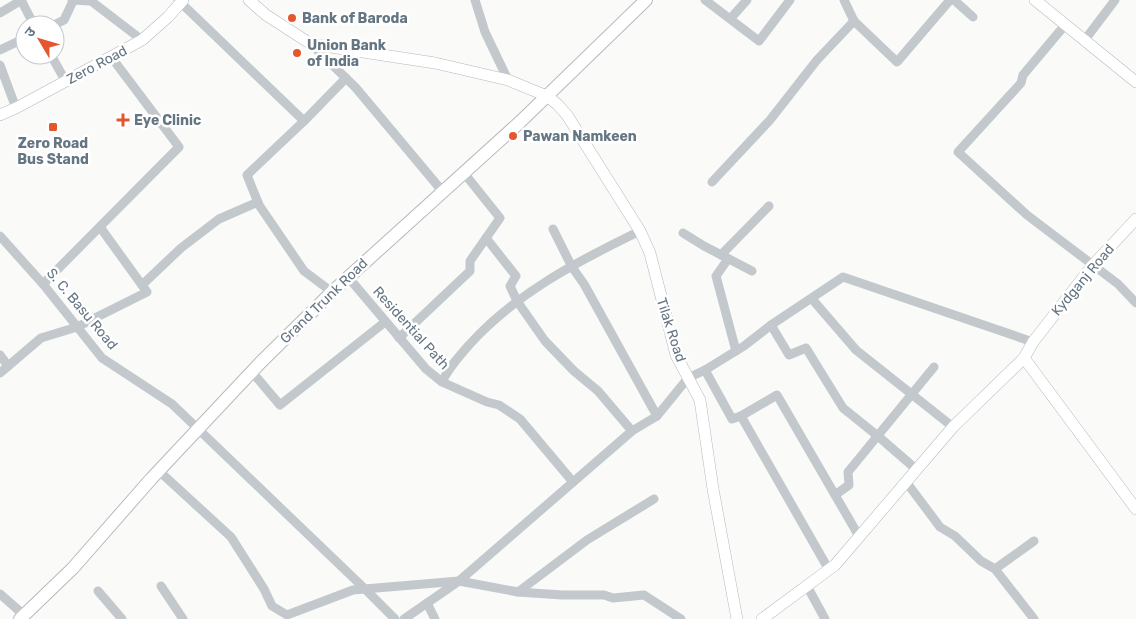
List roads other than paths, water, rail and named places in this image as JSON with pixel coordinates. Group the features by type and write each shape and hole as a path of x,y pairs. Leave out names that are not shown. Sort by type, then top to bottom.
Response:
{"main road":[{"path":"249,0 266,16 311,44 435,63 508,80 547,96"},
{"name":"Grand Trunk Road","path":"22,618 73,568 159,471 252,372 332,292 547,96 646,0"},
{"path":"1035,0 1136,82"},
{"name":"Zero Road","path":"0,114 16,108 66,82 142,40 168,17 180,1"},
{"name":"Tilak Road","path":"547,96 567,116 640,231 650,253 676,355 700,400 713,489 737,619"},
{"name":"Kydganj Road","path":"762,619 835,565 953,427 1024,358 1033,342 1093,265 1136,219"},
{"path":"1024,358 1136,509"}],"street":[{"path":"0,13 21,0 29,15"},
{"path":"475,0 485,32 508,80"},
{"path":"705,0 759,41 790,0"},
{"path":"731,18 747,0"},
{"path":"844,0 854,22 897,62 950,0"},
{"path":"954,0 973,17"},
{"path":"1084,41 1115,0"},
{"path":"65,18 72,1 91,1 142,40"},
{"path":"180,1 304,121"},
{"path":"712,182 770,120 817,60 854,22"},
{"path":"1065,25 1023,75 1021,84 958,152 1027,215 1118,284 1136,303"},
{"path":"0,50 15,43"},
{"path":"311,44 346,78 400,138 443,192"},
{"path":"43,284 179,147 112,58"},
{"path":"57,65 66,82"},
{"path":"0,66 16,108"},
{"path":"332,292 304,271 258,202 247,175 346,78"},
{"path":"399,338 470,270 470,261 500,218 464,173"},
{"path":"142,285 180,248 219,219 258,202"},
{"path":"736,351 716,276 725,257 769,206"},
{"path":"0,373 41,338 77,327 147,292 100,227"},
{"path":"553,229 572,267 584,284 657,416"},
{"path":"442,382 448,368 485,328 517,301 551,277 640,231"},
{"path":"683,233 752,271"},
{"name":"S. C. Basu Road","path":"0,236 43,284 102,358 172,404 395,619"},
{"path":"486,238 516,276 510,286 517,301 545,340 574,371 598,391 632,431"},
{"name":"Residential Path","path":"348,277 426,369 442,382 487,402 499,405 520,419 573,482"},
{"path":"404,619 459,581 632,431 657,416 688,378 736,351 843,277 1033,342"},
{"path":"812,299 856,350 953,427"},
{"path":"252,372 280,405 385,322"},
{"path":"772,325 789,355 806,348 843,408 917,470"},
{"path":"0,355 8,366"},
{"path":"835,494 849,485 848,472 879,437 934,367"},
{"path":"705,370 732,419 741,416 777,395 860,538"},
{"path":"741,416 828,570"},
{"path":"159,471 231,537 264,589 272,606 287,615 353,590 459,581 518,592 604,595 613,598 644,595 682,619"},
{"path":"907,482 940,527 955,536 981,561 995,570 1034,619"},
{"path":"518,592 587,540 654,499"},
{"path":"995,570 1034,541"},
{"path":"161,586 183,619"},
{"path":"807,586 825,619"},
{"path":"98,591 122,619"},
{"path":"0,594 22,618"},
{"path":"427,603 435,619"}],"place":[{"name":"Bank of Baroda","path":"292,18"},
{"name":"Union Bank of India","path":"297,53"},
{"name":"Eye Clinic","path":"123,120"},
{"name":"Zero Road Bus Stand","path":"53,127"},
{"name":"Pawan Namkeen","path":"513,136"}]}
